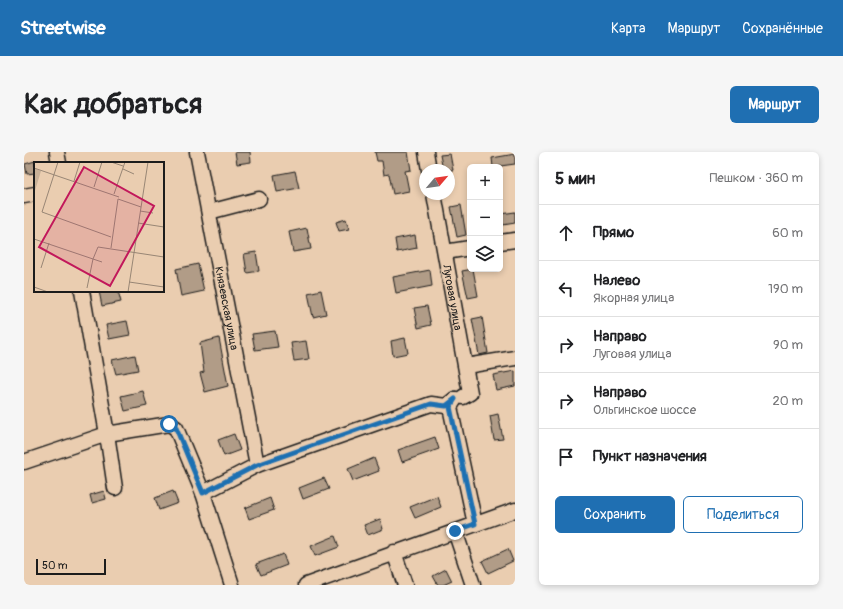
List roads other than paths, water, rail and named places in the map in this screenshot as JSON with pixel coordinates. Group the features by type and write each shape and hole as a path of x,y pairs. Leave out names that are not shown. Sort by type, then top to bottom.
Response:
{"street":[{"path":"57,152 60,162"},
{"name":"Князевская улица","path":"197,152 210,212 257,465"},
{"path":"426,152 428,164"},
{"path":"24,196 34,194"},
{"path":"210,212 259,199"},
{"name":"Луговая улица","path":"435,200 470,393 459,398 450,407 475,524"},
{"path":"503,242 515,240"},
{"path":"445,252 467,248"},
{"path":"82,292 115,488"},
{"path":"466,366 515,358"},
{"path":"203,493 257,465 431,404 446,406 459,398"},
{"path":"24,462 107,434 169,424 176,428 203,493 232,585"},
{"path":"306,585 394,552 515,510"},
{"path":"455,531 473,585"},
{"path":"394,552 405,585"}]}
